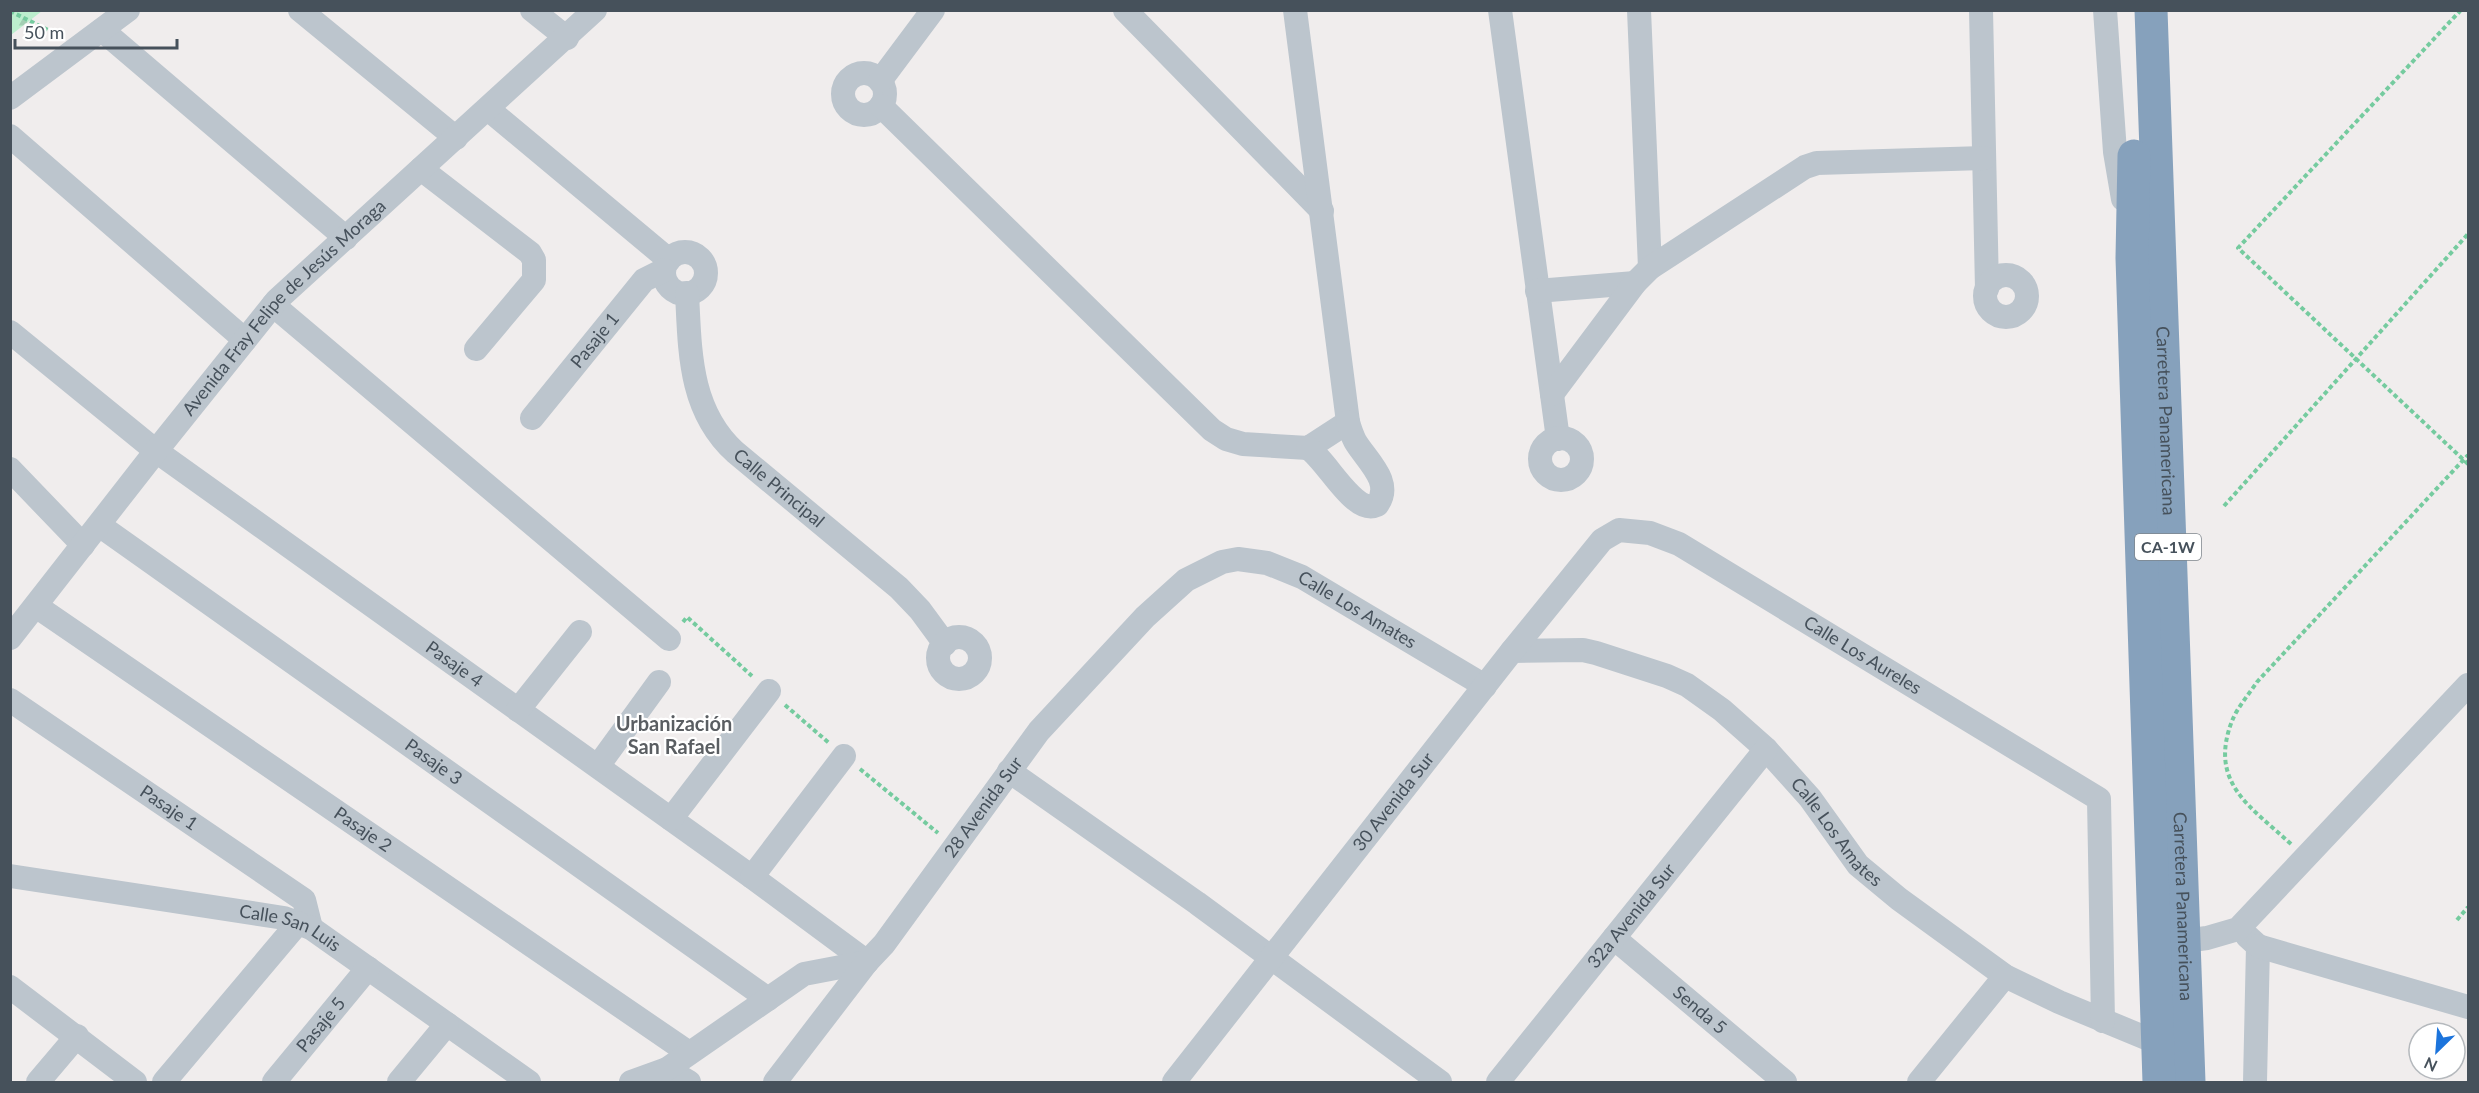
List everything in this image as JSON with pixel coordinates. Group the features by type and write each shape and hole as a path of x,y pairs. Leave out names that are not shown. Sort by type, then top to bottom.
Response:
{"highway":[{"name":"Carretera Panamericana","path":"2127,10 2134,166 2132,258 2159,1083"},
{"name":"Carretera Panamericana","path":"2151,10 2189,1083"}],"street":[{"path":"10,98 128,10"},
{"path":"300,10 456,138"},
{"path":"532,10 567,38"},
{"name":"Avenida Fray Felipe de Jesús Moraga","path":"20,619 83,545 273,305 595,10"},
{"path":"880,81 933,10"},
{"path":"1125,10 1322,211"},
{"path":"1295,10 1348,423 1354,439 1379,475 1383,486 1381,500 1377,505 1365,507 1356,501 1324,461 1308,448"},
{"path":"1500,10 1558,439"},
{"path":"1639,10 1642,275"},
{"path":"1982,10 1987,289"},
{"path":"2105,10 2115,152 2132,258"},
{"path":"102,30 346,238"},
{"path":"861,74 868,74 880,81 885,94 881,106 869,115 856,114 846,105 843,92 849,80 861,74"},
{"path":"881,106 1212,430 1226,439 1243,444 1308,448 1348,423"},
{"path":"488,109 666,265"},
{"path":"10,136 245,339"},
{"path":"1552,394 1642,275 1805,166 1816,163 1984,158"},
{"path":"421,169 530,253 534,260 534,280 476,349"},
{"path":"682,252 689,252 701,259 706,272 705,279 697,290 687,293 677,292 671,288 664,277 666,265 682,252"},
{"name":"Pasaje 1","path":"532,418 644,280 666,265"},
{"path":"1538,291 1642,275"},
{"name":"Calle Principal","path":"687,293 693,376 701,405 711,424 735,452 912,601 945,644"},
{"path":"273,305 669,639"},
{"name":"Pasaje 4","path":"10,332 156,451 598,766 867,962"},
{"path":"10,469 83,545"},
{"name":"Pasaje 3","path":"99,525 768,999"},
{"name":"30 Avenida Sur","path":"1174,1083 1512,651 1602,540 1619,530"},
{"name":"Calle Los Aureles","path":"1619,530 1650,533 1679,544 2099,799 2103,1021"},
{"name":"Calle Los Amates","path":"1222,562 1238,559 1267,563 1302,577 1485,686"},
{"name":"28 Avenida Sur","path":"775,1083 867,962 884,944 1039,731 1145,617 1186,580 1222,562"},
{"name":"Pasaje 2","path":"20,619 689,1053"},
{"path":"518,710 580,632"},
{"name":"Calle Los Amates","path":"1512,651 1583,650 1622,660 1667,676 1687,686 1722,710 1766,749 1810,798 1858,865 1899,899 2005,976 2103,1021 2158,1043"},
{"path":"598,766 659,682"},
{"path":"2184,940 2206,938 2238,929 2469,685"},
{"path":"671,819 769,692"},
{"name":"Pasaje 1","path":"10,700 304,900 304,925"},
{"name":"32a Avenida Sur","path":"1498,1083 1766,749"},
{"path":"752,877 844,756"},
{"path":"1009,771 1272,958 1440,1083"},
{"name":"Calle San Luis","path":"10,876 284,918 304,925 529,1082"},
{"path":"164,1083 304,925"},
{"path":"2238,929 2258,946 2469,1007"},
{"name":"Senda 5","path":"1614,938 1785,1083"},
{"path":"2255,1083 2258,946"},
{"path":"631,1083 667,1069 804,974 867,962"},
{"name":"Pasaje 5","path":"274,1083 368,968"},
{"path":"1919,1083 2005,976"},
{"path":"10,987 77,1036 135,1083"},
{"path":"399,1083 447,1024"},
{"path":"38,1083 77,1036"},
{"path":"667,1069 688,1083"}],"path":[{"path":"2461,10 2238,248 2469,464"},
{"path":"10,11 80,47"},
{"path":"2224,506 2469,234"},
{"path":"2306,857 2239,796 2229,780 2225,750 2232,720 2257,682 2469,455"},
{"path":"669,639 687,617 769,692 954,847"},
{"path":"2457,920 2469,908"}],"green space":[{"path":"11,10 42,10 42,11 11,35"}],"district":[{"name":"Urbanización San Rafael","path":"674,736"}]}
